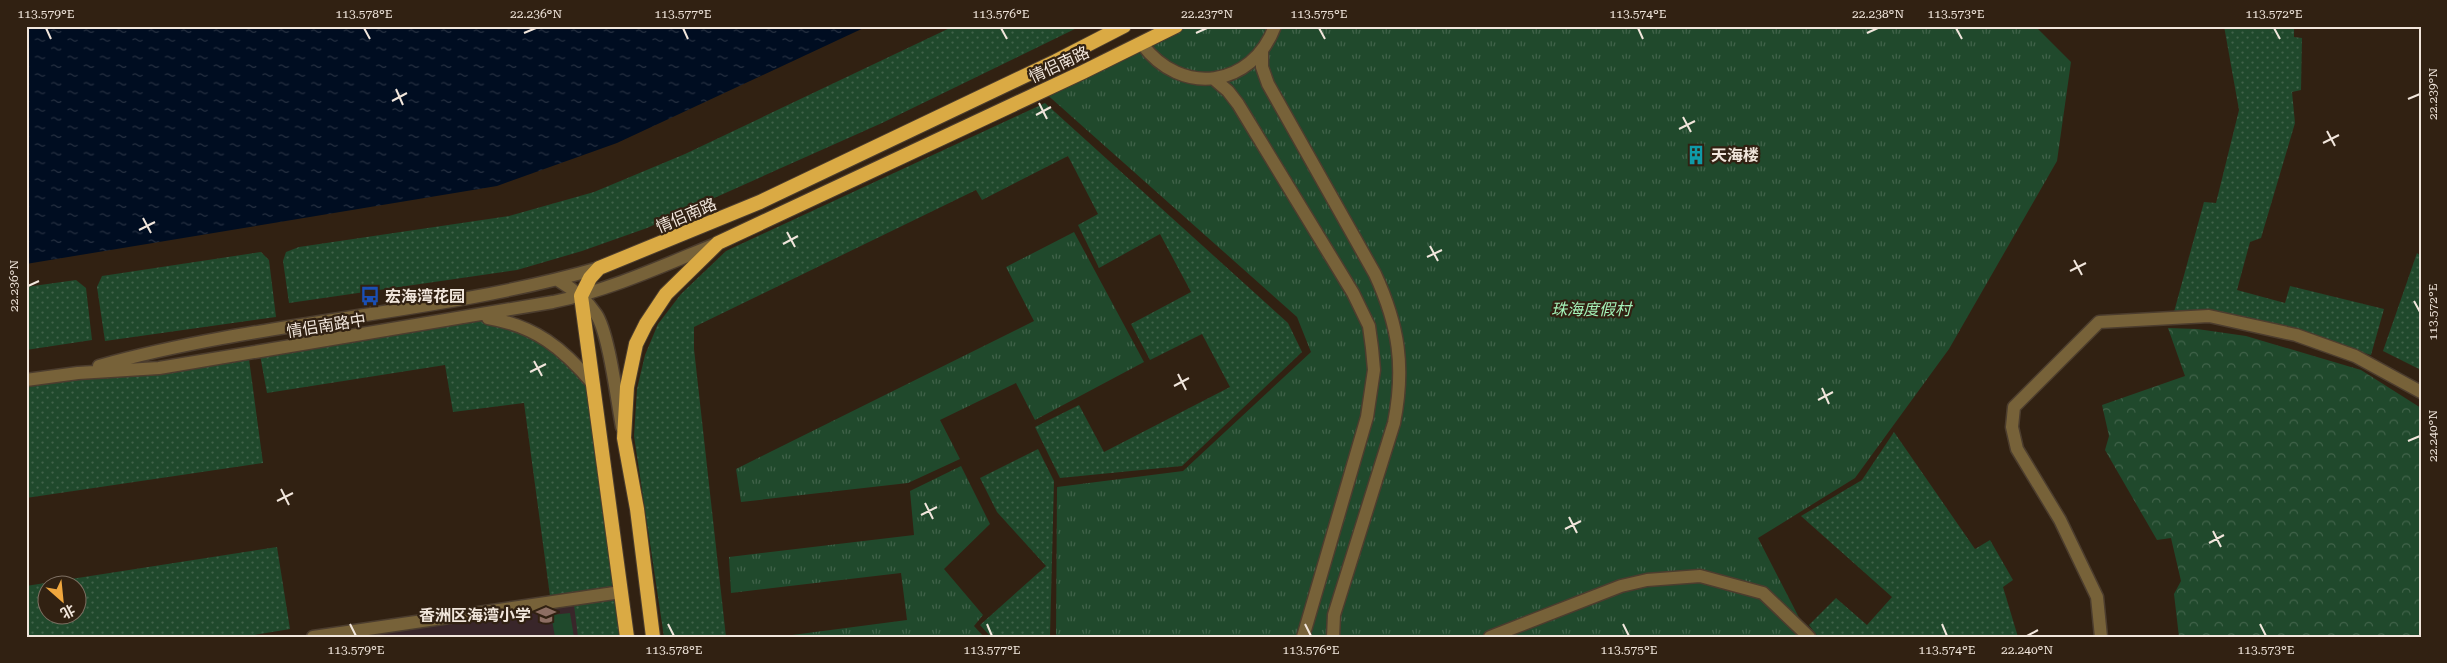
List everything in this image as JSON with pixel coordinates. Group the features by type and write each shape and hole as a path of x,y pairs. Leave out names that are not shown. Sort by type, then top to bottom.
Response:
{"highway":[{"name":"情侣南路","path":"600,268 760,202 1056,61 1124,26"},
{"name":"情侣南路","path":"653,637 637,509 624,438 631,367 636,344 646,324 666,294 718,243 1142,44 1176,26"},
{"path":"600,268 590,278 581,296 627,637"}],"street":[{"path":"1142,44 1150,56 1173,72 1186,77 1214,79 1240,70 1262,52 1275,26"},
{"path":"1262,52 1262,67 1268,84 1375,274 1393,321 1400,360 1394,423 1334,615 1333,637"},
{"path":"1214,79 1228,91 1238,104 1353,293 1369,326 1374,370 1367,417 1303,637"},
{"name":"情侣南路中","path":"26,380 78,373 159,368 478,316 581,296 627,281 718,243"},
{"name":"情侣南路中","path":"78,373 155,351 558,280 600,268"},
{"path":"558,280 581,296 596,314 603,330 624,438"},
{"path":"478,316 512,322 549,340 572,359 593,384"},
{"path":"2101,637 2096,597 2060,520 2017,449 2012,428 2014,407 2099,322 2209,316 2296,334 2355,356 2421,392"},
{"path":"1490,637 1621,586 1647,580 1700,576 1763,593 1809,637"},
{"path":"313,637 621,592"}],"shaded area":[{"name":"香洲区海湾小学","path":"621,593 627,637 316,637"}],"green space":[{"path":"954,26 1081,26 882,123 647,228 582,251 517,270 289,303 283,261 286,252 299,247 509,216 594,192 685,154"},
{"name":"珠海度假村","path":"1176,26 2035,26 2071,62 2057,161 1949,349 1855,478 1758,538 1809,637 1056,637 1057,487 1183,471 1311,352 1297,317 1043,91"},
{"path":"2224,26 2294,26 2294,37 2302,38 2301,90 2292,92 2295,123 2261,238 2250,242 2237,290 2285,303 2290,286 2384,309 2371,355 2294,332 2174,312 2204,202 2216,203 2239,110"},
{"path":"1045,103 1288,323 1302,352 1182,466 1060,478 1035,427 1079,405 1104,452 1230,387 1202,334 1150,360 1131,324 1191,292 1160,234 1099,268 1078,225 1098,214 1068,156 982,200 976,190 694,327 694,349 726,637 664,637 634,436 637,389 645,355 658,324 681,294 726,251"},
{"path":"1074,232 1144,362 1035,420 1016,383 940,420 960,459 908,483 741,502 736,469 1034,321 1006,267"},
{"path":"261,252 269,260 276,317 105,341 97,287 102,276"},
{"path":"2417,253 2421,256 2421,370 2383,351"},
{"path":"76,280 86,288 92,340 26,350 26,287"},
{"path":"479,320 518,332 554,349 588,387 614,586 550,596 524,403 453,412 445,365 267,393 260,355"},
{"path":"2168,328 2197,329 2246,336 2361,370 2421,408 2421,637 2179,637 2174,594 2181,581 2171,538 2157,540 2105,450 2109,436 2102,405 2185,376"},
{"path":"249,359 263,463 26,498 26,385 79,378 154,374"},
{"path":"1894,432 1975,549 1990,540 2013,580 2003,587 2018,637 1818,637 1809,625 1836,598 1867,625 1892,597 1801,516 1862,480"},
{"path":"1038,449 1054,481 1050,637 991,637 980,625 1046,566 997,512 980,478"},
{"path":"961,466 990,524 944,569 983,615 974,626 984,637 777,637 907,620 901,573 731,593 729,557 914,535 910,491"},
{"path":"277,547 290,629 242,637 26,637 26,586 38,584 38,626 88,626 88,576"},
{"path":"615,600 620,637 578,637 574,605"},
{"path":"570,613 574,637 555,637 551,615"}],"water":[{"path":"26,26 868,26 617,143 497,186 26,264"}],"place":[{"name":"天海楼","path":"1696,155"},
{"name":"宏海湾花园","path":"370,296"},
{"name":"香洲区海湾小学","path":"546,615"}]}
